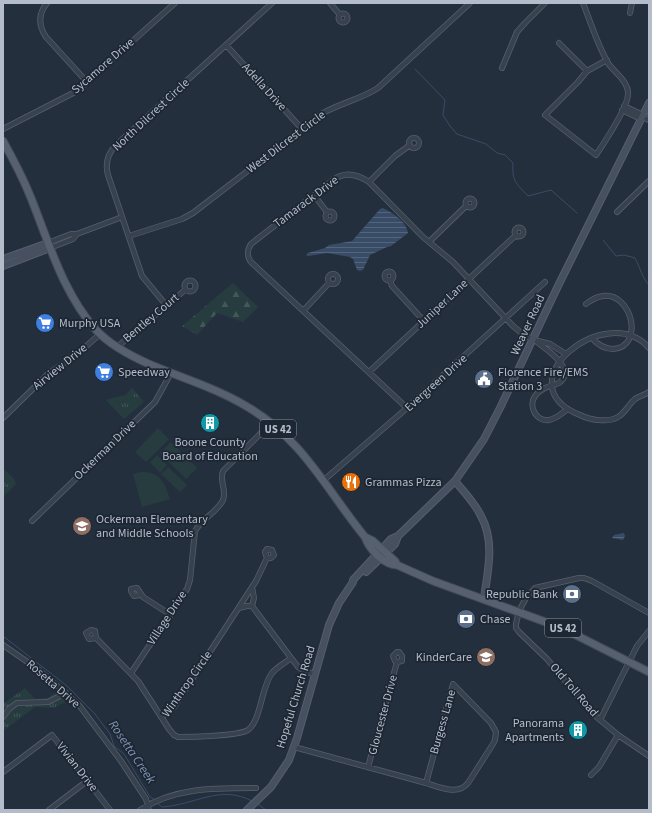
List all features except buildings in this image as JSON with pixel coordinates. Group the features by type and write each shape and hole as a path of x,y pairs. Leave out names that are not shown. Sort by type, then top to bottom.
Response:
{"main road":[{"name":"Weaver Road","path":"381,553 392,539 398,536 454,481 486,436 649,103"},
{"name":"US 42","path":"3,141 30,196 49,245 72,296 84,317 100,334 116,347 131,355 236,400 271,423 294,444 312,464 365,537 373,541 392,565 397,565 433,581 484,598 577,635 649,672"},
{"path":"3,259 49,245"},
{"path":"3,266 49,245"},
{"path":"454,481 477,508 487,531 489,553 484,598"},
{"name":"Hopeful Church Road","path":"248,809 264,794 280,774 294,747 334,614 353,580 381,553"}],"street":[{"path":"47,3 40,15 42,31 87,82"},
{"name":"Sycamore Drive","path":"3,129 68,96 87,82 175,3"},
{"name":"North Dilcrest Circle","path":"166,305 144,280 107,169 107,160 110,152 115,146 272,3"},
{"path":"330,3 340,15"},
{"name":"West Dilcrest Circle","path":"129,236 193,214 328,110 364,96 384,84 470,3"},
{"path":"502,68 517,32 545,3"},
{"path":"583,3 607,60 627,87 628,98 612,131 596,155 545,115 587,71 607,60"},
{"path":"630,13 632,3"},
{"path":"559,43 587,71"},
{"name":"Adella Drive","path":"226,45 302,129"},
{"path":"623,108 649,120"},
{"path":"369,182 395,156 410,145"},
{"name":"Tamarack Drive","path":"408,408 251,262 248,255 249,246 253,242 333,180 348,174 358,176 369,182 430,242 450,259 506,319 524,335 534,340"},
{"path":"617,212 649,181"},
{"path":"314,195 328,212"},
{"path":"430,242 466,206"},
{"path":"49,245 71,234 77,234 122,217"},
{"name":"Juniper Lane","path":"369,372 516,236"},
{"path":"390,280 392,286 424,321"},
{"path":"303,311 330,282"},
{"name":"Evergreen Drive","path":"324,480 408,408 545,282"},
{"name":"Bentley Court","path":"116,347 185,290"},
{"path":"586,304 597,297 608,296 618,299 627,309 631,317 631,336 624,345 612,349 601,346 592,338"},
{"path":"648,394 636,399 618,417 606,420 586,418 568,409 556,397 551,384 553,373 559,361 566,354 578,345 602,334 612,332 631,336 640,340 649,348"},
{"name":"Airview Drive","path":"3,418 49,372 71,359 100,334"},
{"path":"534,340 550,344 566,354"},
{"path":"534,340 547,349 559,361 564,369 565,377 559,383 551,384 538,393 534,398 532,406 534,414 541,419 549,420 554,419 568,409"},
{"name":"Ockerman Drive","path":"32,521 155,402 171,373"},
{"name":"Village Drive","path":"131,673 171,615 188,585 195,531 223,499 224,489 221,478 223,471 271,423"},
{"name":"Winthrop Circle","path":"267,558 264,567 246,597 174,707 161,717 171,733 178,737 237,733 246,731 255,722 270,676 277,668 291,658"},
{"path":"519,612 526,598 534,588 584,578 649,612"},
{"path":"252,587 254,598 252,606"},
{"path":"140,595 171,615"},
{"path":"239,608 252,606"},
{"path":"252,606 291,658 302,670 315,674"},
{"name":"Old Toll Road","path":"519,612 516,624 519,632 547,659 600,720 618,735 649,756"},
{"path":"600,720 637,646 649,631"},
{"path":"96,638 144,688 161,717"},
{"name":"Rosetta Drive","path":"3,645 39,670 79,705 121,761 150,806"},
{"name":"Gloucester Drive","path":"368,767 397,662"},
{"name":"Burgess Lane","path":"294,747 368,767 426,783 452,790 464,787 495,740 496,732 493,726 453,684 426,783"},
{"path":"3,717 10,708 17,703 48,702 66,693"},
{"name":"Vivian Drive","path":"3,772 52,735 110,810"},
{"path":"591,775 599,767 618,735"},
{"path":"49,810 87,781"},
{"path":"140,810 150,806 160,799 175,794 212,789 256,788"}],"green space":[{"path":"233,283 258,307 243,322 217,313 197,335 182,326"},
{"path":"132,388 144,402 124,419 106,400 125,395"},
{"path":"158,428 169,439 146,462 135,452"},
{"path":"171,442 197,468 186,479 160,453"},
{"path":"157,455 167,465 160,473 150,462"},
{"path":"168,467 187,485 180,492 161,474"},
{"path":"5,470 14,479 16,484 3,497 3,473"},
{"path":"141,472 153,474 161,479 170,499 142,507 133,474"},
{"path":"25,688 35,699 48,698 61,688 73,698 54,708 35,707 3,731 3,704"}],"water":[{"path":"383,208 395,215 405,225 408,233 391,246 370,255 363,270 357,270 353,259 350,257 327,253 306,255 329,245 352,241 380,209"},
{"path":"624,533 625,536 623,540 612,538 614,535"}],"waterway":[{"path":"415,69 445,100 443,115 457,134 486,144 497,153 505,155 513,163 513,174 516,182 528,196 551,190 577,213"},
{"path":"603,240 616,256 624,255 635,258 649,285"},
{"name":"Rosetta Creek","path":"3,636 67,686 95,714 110,734 114,746 124,754 150,797 154,799"},
{"name":"Rosetta Creek","path":"157,803 162,807 207,797 229,794 240,796 252,801"},
{"name":"Rosetta Creek","path":"256,803 266,810"}],"place":[{"name":"Murphy USA","path":"45,323"},
{"name":"Speedway","path":"104,372"},
{"name":"Florence Fire/EMS Station 3","path":"484,379"},
{"name":"Boone County Board of Education","path":"210,423"},
{"name":"Grammas Pizza","path":"351,482"},
{"name":"Ockerman Elementary and Middle Schools","path":"82,526"},
{"name":"Republic Bank","path":"572,594"},
{"name":"Chase","path":"466,619"},
{"name":"KinderCare","path":"486,657"},
{"name":"Panorama Apartments","path":"578,730"}]}
